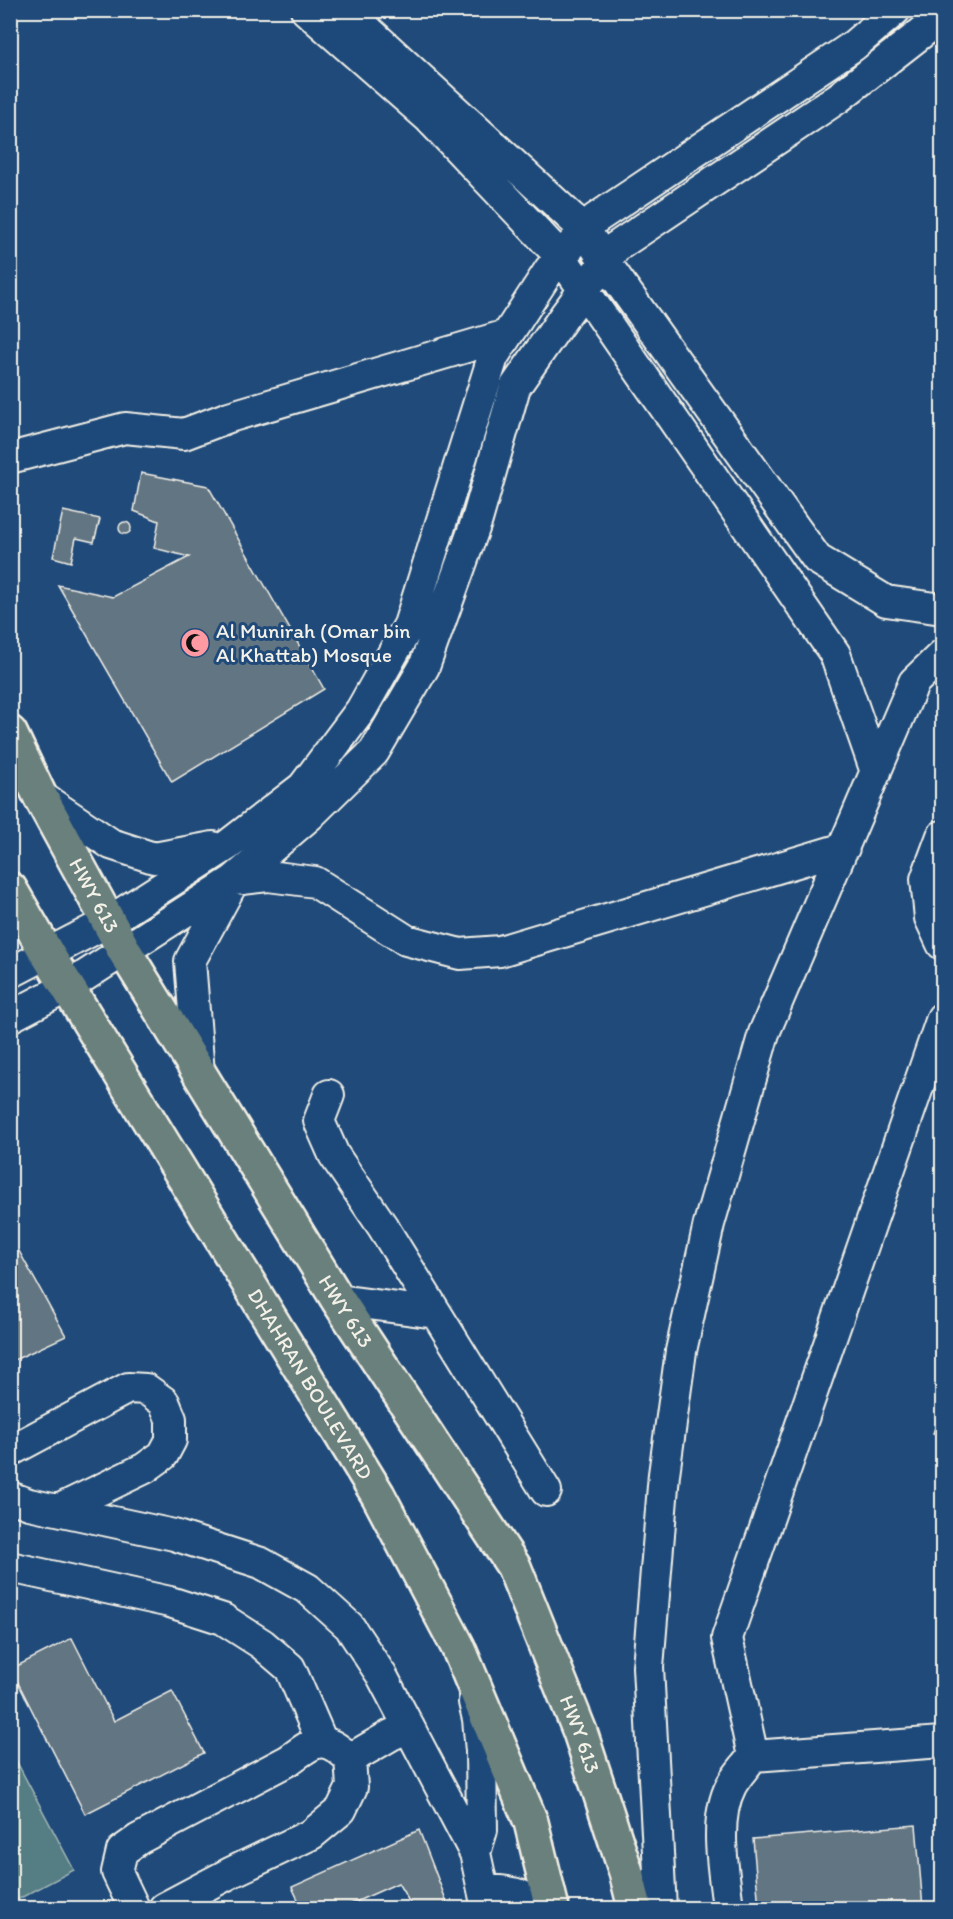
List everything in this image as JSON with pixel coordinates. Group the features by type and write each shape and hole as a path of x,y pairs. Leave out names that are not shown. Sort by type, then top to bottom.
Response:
{"main road":[{"name":"HWY 613","path":"10,733 40,796 125,952 338,1300 514,1567 580,1732 626,1872 635,1908"},
{"name":"DHAHRAN BOULEVARD","path":"10,889 378,1495 458,1647 531,1822 552,1908"}],"street":[{"path":"306,10 429,118 561,257 585,289 835,654 876,772"},
{"path":"346,10 585,230 817,559 886,601 942,609"},
{"path":"10,974 108,922 228,844 303,787 361,710 409,625 493,357 550,269 595,219 853,46 895,10"},
{"path":"10,1017 69,986 125,952 234,880 310,815 374,752 424,667 477,520 516,387 616,246 838,98 942,17"},
{"path":"10,458 125,428 184,434 229,417 507,335"},
{"path":"661,1908 648,1667 663,1473 681,1351 709,1224 764,1033 914,682 942,655"},
{"path":"40,796 111,844 154,858 228,844"},
{"path":"942,836 926,879 930,918 942,944"},
{"path":"234,880 268,876 315,882 406,940 460,954 500,951 844,848"},
{"path":"199,1073 190,961 234,880"},
{"path":"728,1908 721,1831 725,1802 731,1786 753,1756 727,1638 942,1017"},
{"path":"329,1095 320,1120 334,1155 383,1227 546,1491"},
{"path":"338,1300 436,1313"},
{"path":"10,1451 128,1388 146,1389 164,1401 171,1419 171,1440 164,1455 145,1468 58,1510"},
{"path":"10,1497 29,1504 174,1535 261,1563 308,1589 349,1626 382,1676 476,1853 485,1899 511,1891 529,1898 542,1908"},
{"path":"10,1567 170,1602 224,1618 262,1644 290,1668 322,1742"},
{"path":"458,1647 478,1719 482,1830 476,1853"},
{"path":"350,1759 409,1727"},
{"path":"134,1908 117,1872 122,1851 139,1839 289,1760 311,1744 322,1742 338,1748 350,1759 352,1786 341,1810 312,1834 164,1908"},
{"path":"753,1756 942,1742"}],"green space":[{"path":"10,1749 74,1870 11,1903 10,1903"}],"building":[{"name":"Al Munirah (Omar bin Al Khattab) Mosque","path":"141,473 208,486 324,689 172,782 58,585 113,597 189,557 154,548 159,521 134,511"},
{"path":"63,511 100,519 94,542 76,538 71,562 53,557"},
{"path":"125,522 131,528 125,534 119,528"},
{"path":"19,1251 66,1336 10,1362 10,1255"},
{"path":"942,1409 942,1436 933,1433"},
{"path":"72,1638 114,1721 172,1691 204,1753 85,1814 11,1669"},
{"path":"916,1825 923,1908 759,1908 753,1839"},
{"path":"419,1830 448,1905 443,1908 413,1908 398,1883 342,1908 302,1908 292,1887"}],"place":[{"name":"Al Munirah (Omar bin Al Khattab) Mosque","path":"195,643"}]}
